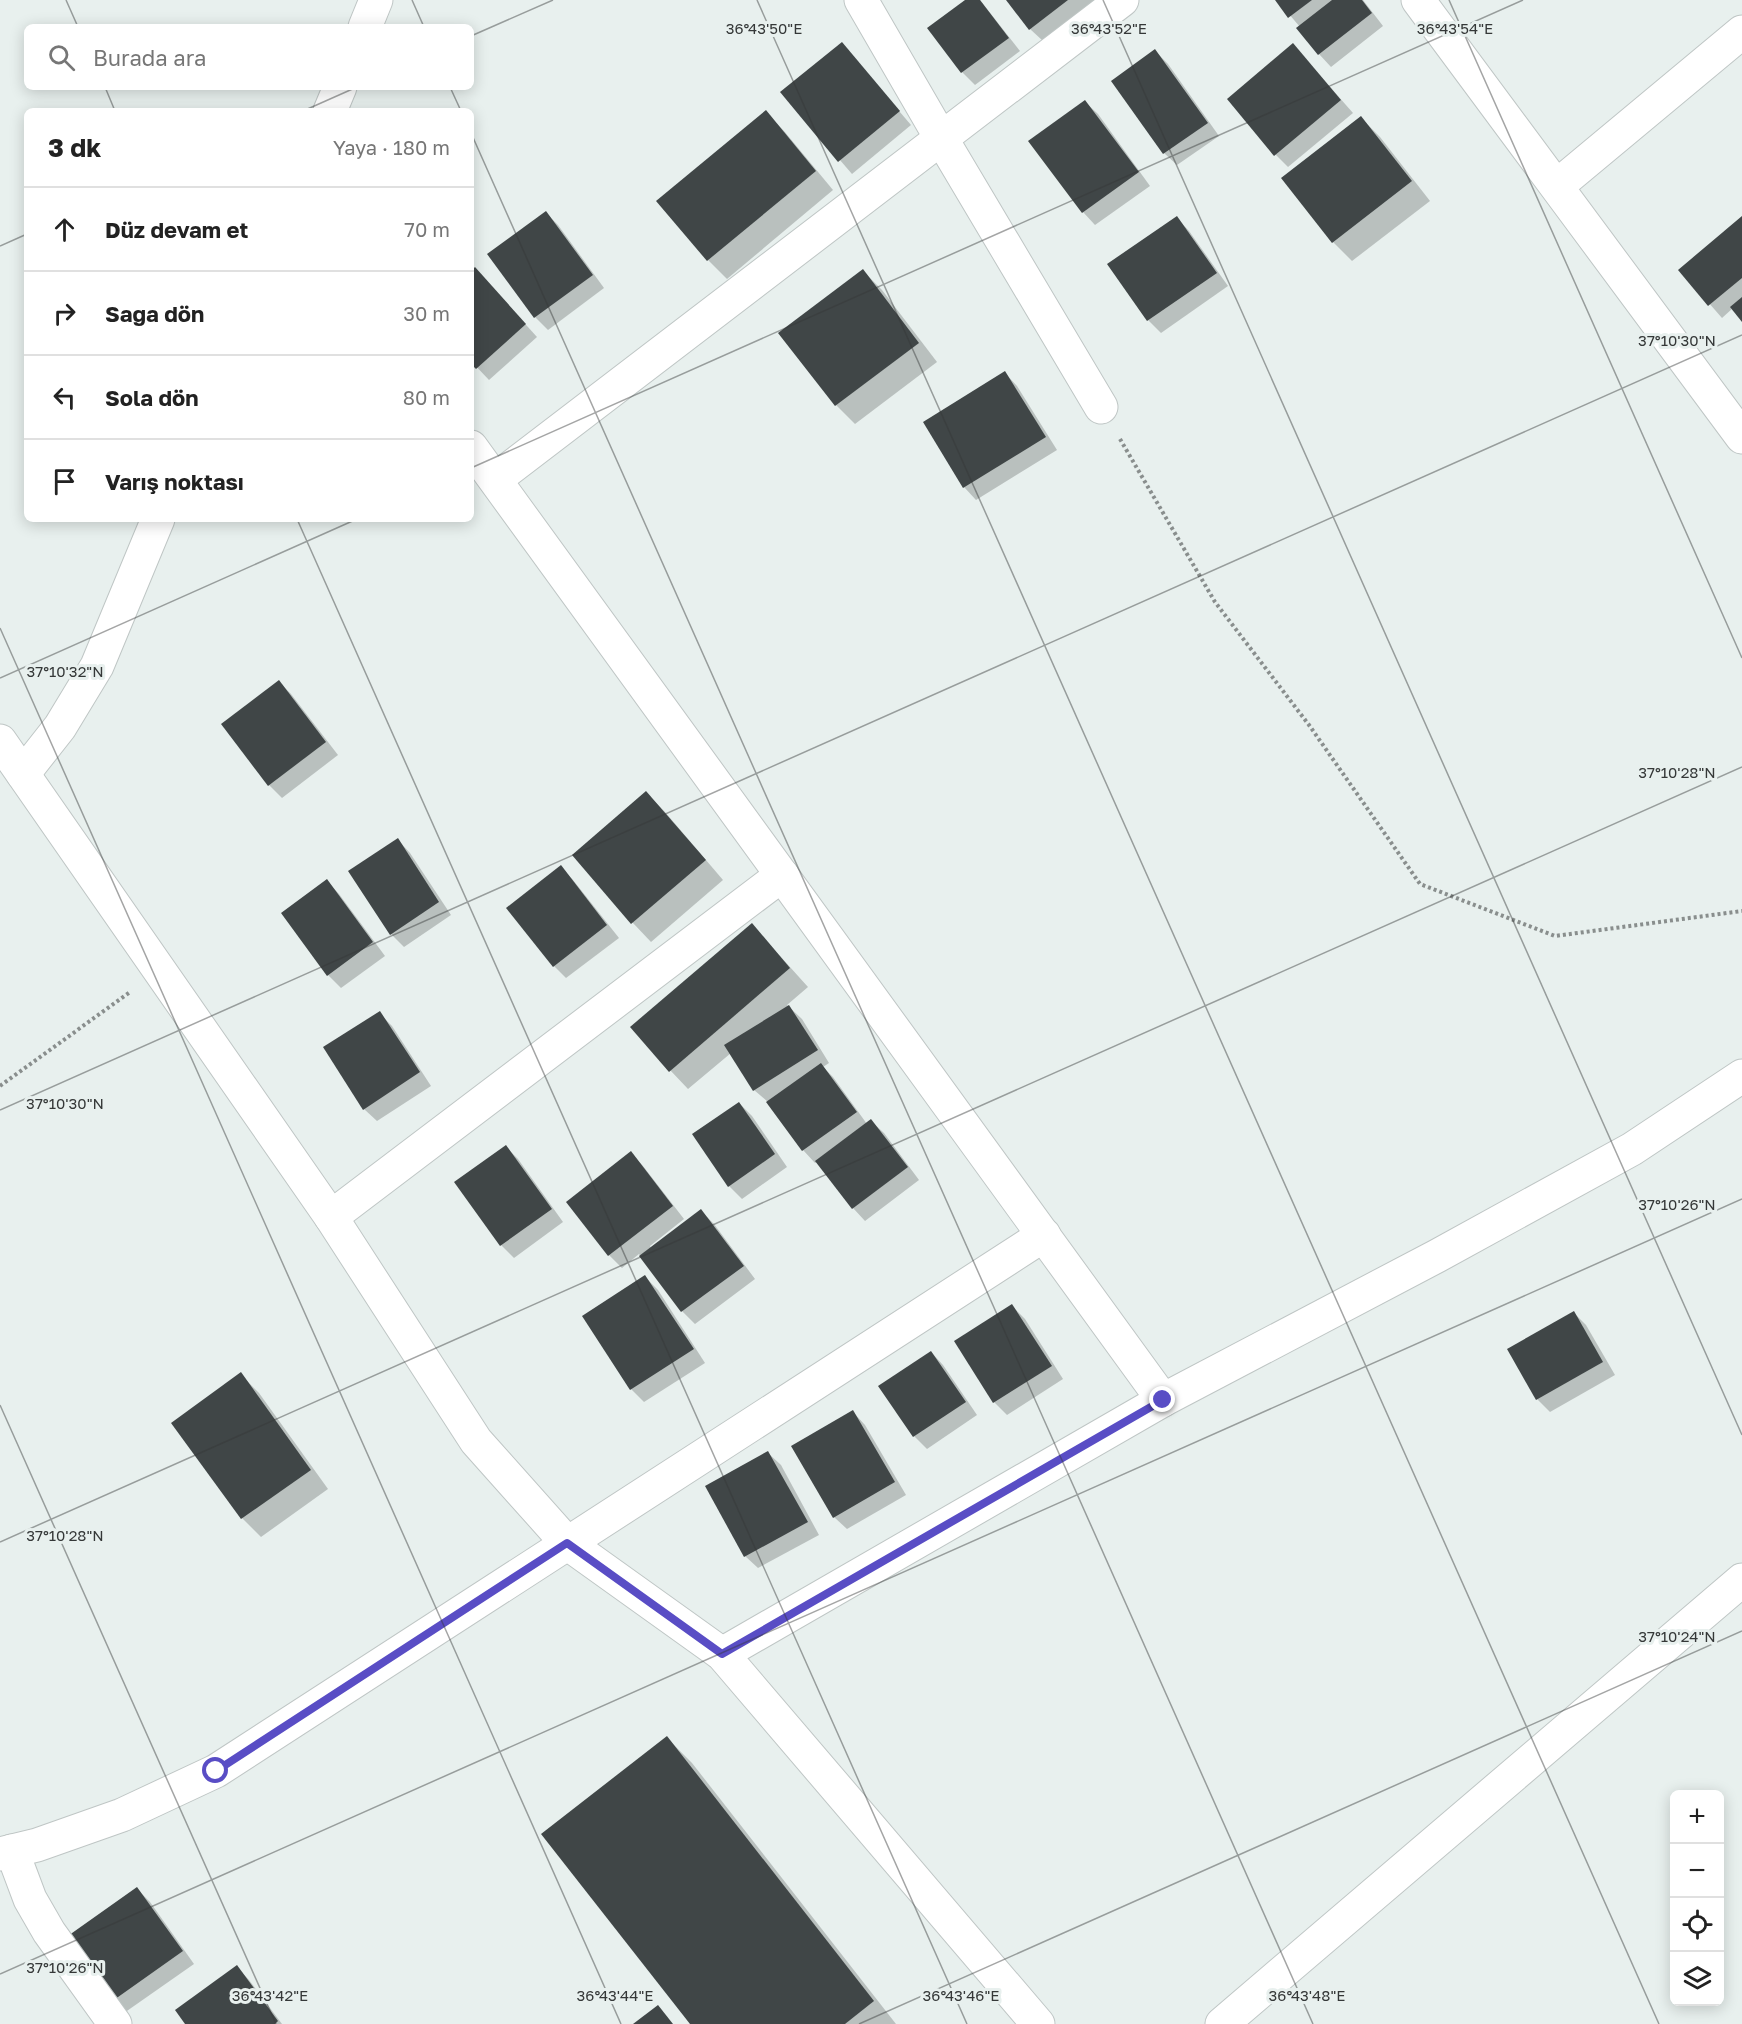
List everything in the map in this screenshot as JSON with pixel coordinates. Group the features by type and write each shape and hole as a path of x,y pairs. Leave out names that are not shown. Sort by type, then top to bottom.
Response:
{"street":[{"path":"366,24 376,0"},
{"path":"861,0 1101,407"},
{"path":"496,479 1122,0"},
{"path":"1419,0 1742,437"},
{"path":"1557,186 1742,32"},
{"path":"331,108 339,90"},
{"path":"474,451 1163,1400"},
{"path":"23,774 60,727 96,666 157,522"},
{"path":"0,741 331,1217 476,1441 567,1543 722,1654 1038,2024"},
{"path":"331,1217 782,874"},
{"path":"722,1654 1163,1400 1437,1257 1632,1149 1742,1076"},
{"path":"115,2024 49,1932 6,1852 37,1845 122,1815 216,1771 1044,1235"},
{"path":"1222,2024 1742,1580"}],"path":[{"path":"1101,407 1215,602 1309,725 1420,884 1555,936 1742,911"},
{"path":"0,1086 159,971"}],"building":[{"path":"965,0 980,0 1009,38 961,73 927,28"},
{"path":"1006,0 1068,0 1029,30"},
{"path":"1275,0 1312,0 1288,18"},
{"path":"1332,0 1362,0 1372,13 1318,55 1296,28"},
{"path":"842,42 900,111 838,162 780,92"},
{"path":"1293,43 1341,100 1274,156 1227,99"},
{"path":"1155,49 1208,123 1163,154 1111,81"},
{"path":"1085,100 1139,172 1082,213 1028,141"},
{"path":"766,110 816,171 707,261 656,201"},
{"path":"1361,116 1412,181 1332,243 1281,178"},
{"path":"546,211 593,275 534,318 487,254"},
{"path":"1177,216 1217,273 1147,321 1107,264"},
{"path":"1742,216 1742,278 1708,306 1678,270"},
{"path":"474,268 526,324 476,369 474,367"},
{"path":"863,269 919,343 835,406 778,333"},
{"path":"1742,297 1742,322 1730,307"},
{"path":"1005,371 1046,437 963,488 923,422"},
{"path":"279,680 326,742 268,786 221,724"},
{"path":"646,791 706,860 631,924 572,855"},
{"path":"398,838 439,902 390,935 348,871"},
{"path":"561,865 607,925 553,967 506,908"},
{"path":"327,879 373,942 327,976 281,913"},
{"path":"752,923 790,968 669,1072 630,1027"},
{"path":"789,1005 818,1050 753,1091 724,1045"},
{"path":"380,1011 420,1072 363,1110 323,1047"},
{"path":"821,1063 857,1112 802,1151 766,1102"},
{"path":"739,1102 775,1154 728,1187 692,1134"},
{"path":"871,1119 908,1167 852,1209 815,1161"},
{"path":"506,1145 552,1209 500,1246 454,1182"},
{"path":"631,1151 673,1206 608,1256 566,1202"},
{"path":"701,1209 744,1266 681,1312 639,1256"},
{"path":"645,1275 694,1349 630,1390 582,1316"},
{"path":"1012,1304 1052,1366 993,1403 954,1341"},
{"path":"1574,1311 1603,1362 1536,1400 1507,1349"},
{"path":"931,1351 966,1402 913,1437 878,1386"},
{"path":"241,1372 311,1470 241,1519 171,1423"},
{"path":"853,1410 895,1482 833,1518 791,1446"},
{"path":"768,1451 808,1522 744,1557 705,1486"},
{"path":"667,1736 874,2001 845,2024 690,2024 541,1834"},
{"path":"137,1887 183,1951 111,2002 65,1938"},
{"path":"237,1965 278,2021 275,2024 185,2024 175,2010"},
{"path":"658,2005 673,2024 633,2024"}],"route":[{"path":"216,1771 567,1543 722,1654 1163,1400"}]}
